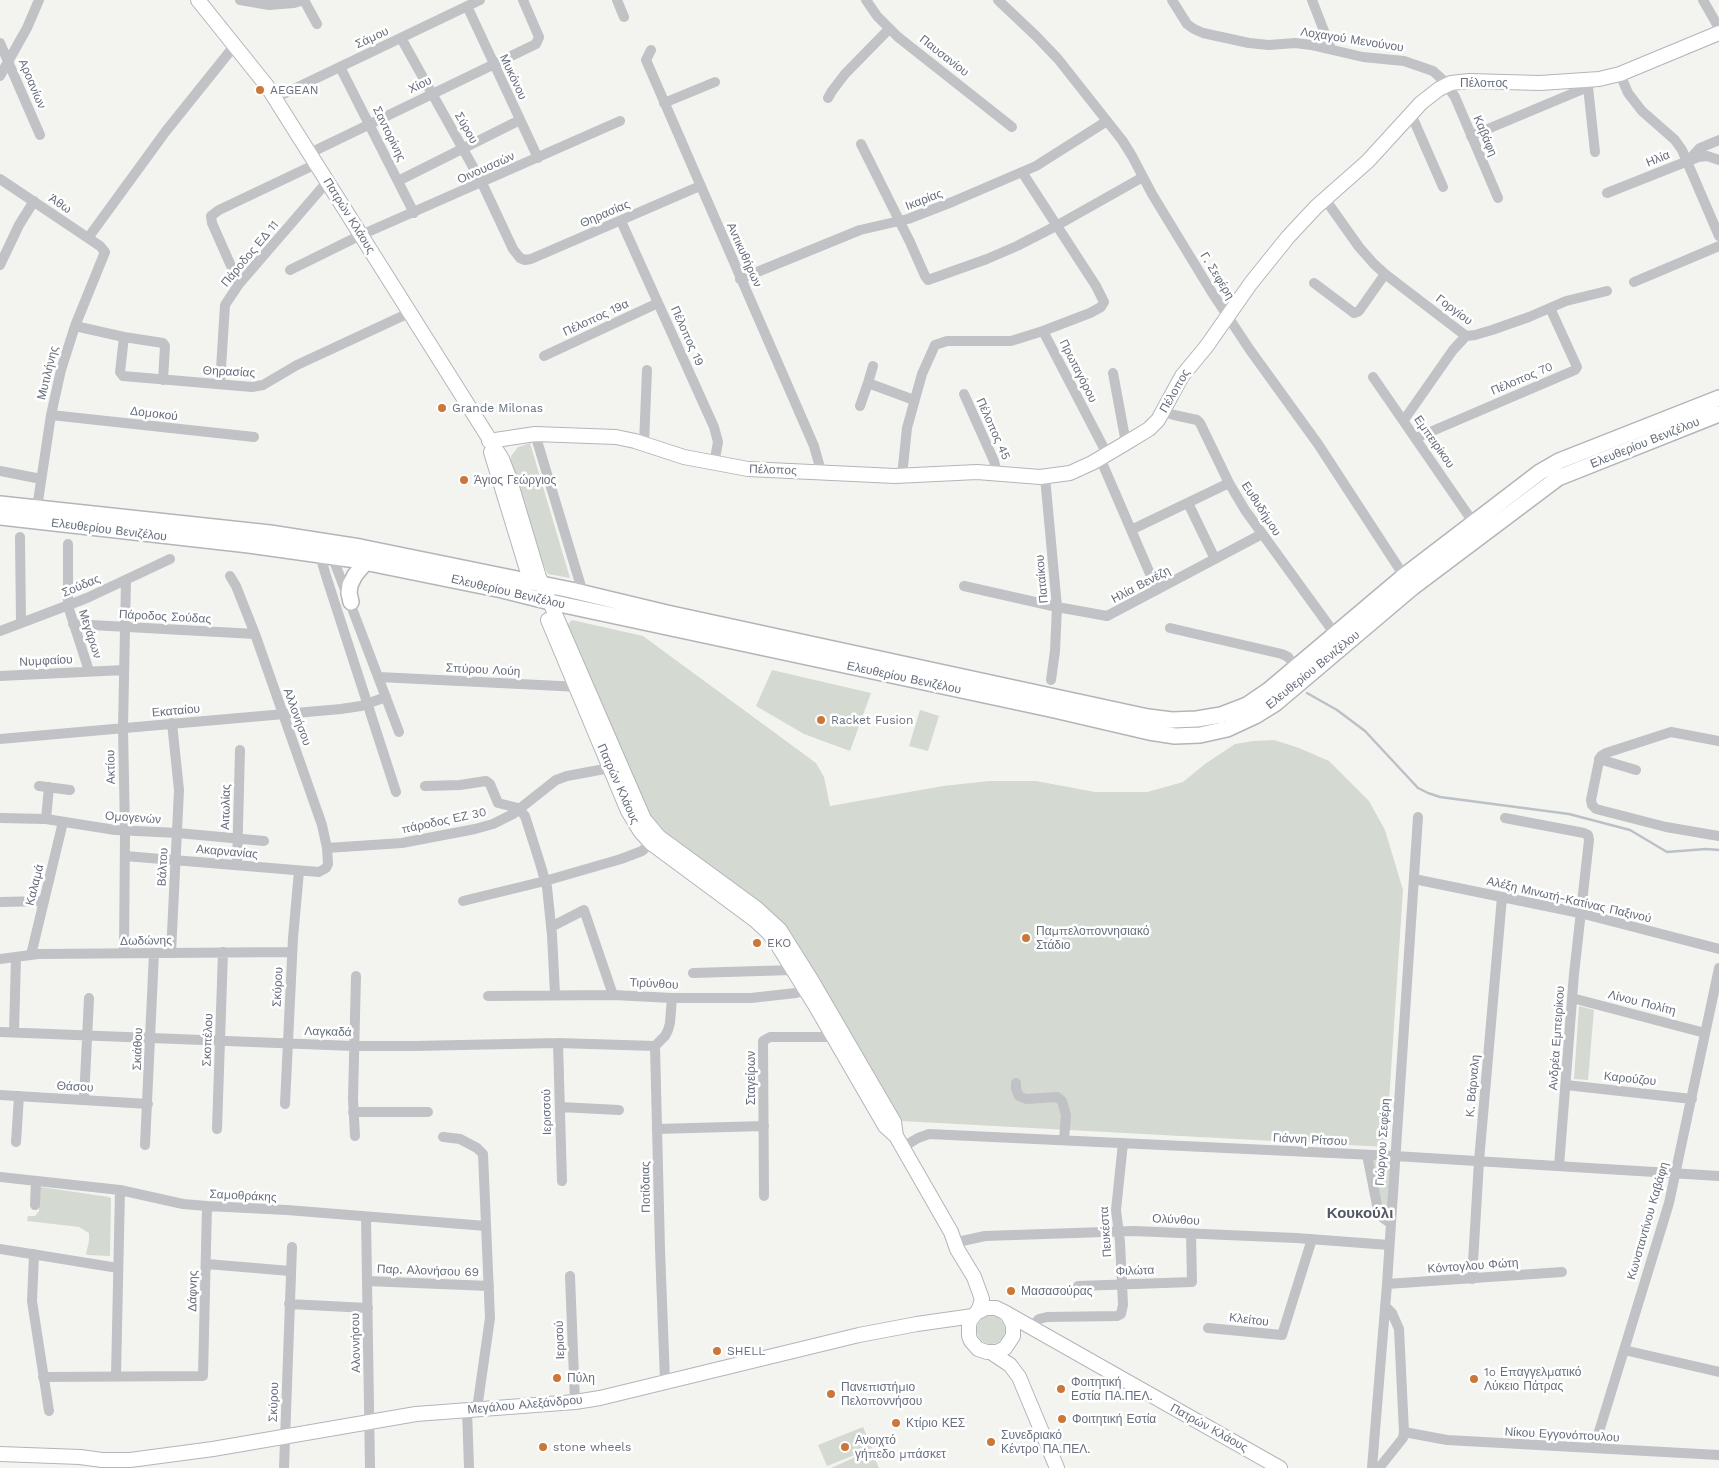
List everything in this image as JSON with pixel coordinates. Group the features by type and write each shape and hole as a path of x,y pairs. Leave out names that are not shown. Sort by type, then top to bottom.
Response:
{"main road":[{"name":"Πατρών Κλάους","path":"198,0 275,98 505,466 541,592 581,686 648,825 659,837 770,920 782,933 833,1037 885,1126 899,1142 951,1232"},
{"name":"Πέλοπος","path":"489,441 535,434 616,437 714,464 748,469 902,476 977,472 1045,476 1070,473 1104,457 1153,425 1163,412 1182,376 1288,237 1325,199 1368,161 1428,97 1447,85 1469,81 1590,83 1620,74 1719,33"},
{"name":"Ελευθερίου Βενιζέλου","path":"0,504 270,534 366,562 541,592 583,593 667,613 1093,705 1172,720 1197,719 1221,715 1247,705 1269,690 1404,576 1540,472 1559,461 1719,398"},
{"name":"Ελευθερίου Βενιζέλου","path":"0,517 326,551 541,592 1149,732 1175,736 1200,735 1227,729 1255,716 1276,703 1413,587 1558,478 1719,414"},
{"path":"351,602 350,585 366,562"},
{"name":"Πατρών Κλάους","path":"581,686 610,768 634,823 651,843 762,926 777,944 793,970 809,985 894,1122 899,1142"},
{"path":"951,1232 962,1241 1013,1325 1012,1339 1019,1377 1057,1468"},
{"path":"951,1232 957,1249 974,1277 982,1296 981,1303 970,1321 968,1331 971,1341"},
{"path":"975,1314 981,1310 991,1308 1004,1311 1059,1344"},
{"name":"Μεγάλου Αλεξάνδρου","path":"0,1454 110,1460 137,1459 213,1449 416,1414 575,1402 849,1337 975,1314"},
{"path":"936,1321 955,1326 982,1351 992,1352 1001,1350 1019,1334 1032,1334 1059,1344"},
{"name":"Πατρών Κλάους","path":"1059,1344 1280,1468"},
{"path":"992,1352 1010,1365 1019,1377"}],"street":[{"path":"0,76 27,28 39,0"},
{"path":"240,0 264,5 294,3 304,0 317,24"},
{"name":"Σάμου","path":"275,98 480,0"},
{"name":"Χίου","path":"239,284 212,223 211,216 370,124 536,44 539,38 523,0"},
{"path":"617,0 624,17"},
{"name":"Παυσανίου","path":"866,0 889,29 1012,127"},
{"name":"Γ. Σεφέρη","path":"998,0 1058,59 1127,147 1170,225 1228,316 1318,444 1404,576"},
{"name":"Λοχαγού Μενούνου","path":"1172,0 1187,24 1203,33 1249,43 1269,45 1295,43 1363,57 1411,63 1433,71 1447,85"},
{"path":"1312,0 1331,49"},
{"path":"1703,0 1719,28"},
{"name":"Μυκόνου","path":"467,6 538,158"},
{"path":"828,98 845,74 889,29"},
{"name":"Σύρου","path":"401,38 482,183 513,249 520,258"},
{"name":"Αροανίων","path":"0,42 40,135"},
{"path":"88,238 166,131 235,45"},
{"name":"Αντικυθήρων","path":"651,50 646,60 814,446 821,472"},
{"name":"Σαντορίνης","path":"340,66 414,212"},
{"path":"1620,74 1626,89 1637,106 1648,118 1675,140 1688,161 1719,236"},
{"path":"664,104 715,82"},
{"path":"1471,136 1590,83 1595,152"},
{"name":"Καβάφη","path":"1447,85 1498,198"},
{"path":"1411,114 1443,187"},
{"path":"398,181 520,120"},
{"name":"Οινουσσών","path":"290,270 361,235 620,121"},
{"name":"Ικαρίας","path":"740,279 860,230 925,213 1022,172 1042,162 1107,121"},
{"path":"1688,161 1700,148 1719,140"},
{"path":"861,144 928,280 1002,253 1056,226 1143,177"},
{"name":"Ηλία","path":"1607,193 1688,161 1707,156 1719,160"},
{"path":"1022,172 1096,286 1104,303 1101,307 1090,313 1043,331"},
{"name":"Άθω","path":"0,179 105,251"},
{"name":"Πάροδος ΕΔ 11","path":"220,384 224,309 227,300 328,182"},
{"name":"Θηρασίας","path":"520,258 530,259 700,186"},
{"name":"Γοργίου","path":"1325,199 1359,247 1385,274 1466,336 1499,328 1566,301 1607,291"},
{"path":"0,265 19,225 34,201"},
{"name":"Πέλοπος 19","path":"621,221 716,433 718,442 714,464"},
{"path":"1634,282 1719,246"},
{"name":"Μυτιλήνης","path":"37,508 60,370 88,291 105,255 105,251"},
{"path":"1314,283 1354,313 1359,311 1385,274"},
{"name":"Πέλοπος 19α","path":"544,356 658,303"},
{"name":"Πέλοπος 70","path":"1416,438 1575,370 1577,367 1550,308"},
{"name":"Θηρασίας","path":"124,337 121,375 123,376 252,387 262,385 409,313"},
{"path":"75,326 163,344 165,346 163,380"},
{"name":"Πρωταγόρου","path":"902,476 906,435 914,400 925,365 933,348 939,342 1011,341 1043,331 1104,457 1131,530 1157,590"},
{"path":"1404,420 1453,350 1466,336"},
{"path":"860,406 873,366"},
{"path":"644,444 647,370"},
{"path":"1113,373 1126,443"},
{"name":"Εμπειρίκου","path":"1373,376 1473,522"},
{"path":"868,383 914,400"},
{"name":"Πέλοπος 45","path":"964,394 998,474"},
{"name":"Ευθυδήμου","path":"1163,412 1198,421 1229,482 1262,534 1335,634"},
{"name":"Δομοκού","path":"51,415 254,437"},
{"path":"535,434 583,593"},
{"path":"0,471 41,479"},
{"name":"Παταίκου","path":"1045,476 1057,607 1055,651 1051,680"},
{"path":"1131,530 1229,482"},
{"path":"1188,503 1215,559"},
{"name":"Ηλία Βενέζη","path":"964,586 1107,616 1262,534"},
{"path":"20,537 21,622"},
{"name":"Μεγάρων","path":"68,544 68,606 89,672"},
{"path":"326,551 351,602 399,732"},
{"path":"326,551 368,704 396,792"},
{"name":"Σούδας","path":"0,631 68,606 170,558"},
{"name":"Αλλονήσου","path":"230,576 236,586 254,634 320,819 327,848 328,864 326,868"},
{"name":"Ακτίου","path":"124,953 125,830 122,728 126,580"},
{"name":"Πάροδος Σούδας","path":"73,624 254,634"},
{"path":"1170,628 1282,654 1296,667"},
{"name":"Νυμφαίου","path":"0,676 124,670"},
{"name":"Σπύρου Λούη","path":"379,677 581,686"},
{"name":"Εκαταίου","path":"0,739 354,708 386,697"},
{"name":"Βάλτου","path":"171,953 179,790 172,723"},
{"path":"1719,741 1671,732 1606,753 1599,759 1593,787 1592,803 1596,809 1657,825 1719,836"},
{"name":"Αιτωλίας","path":"237,865 240,750"},
{"path":"1599,759 1636,770"},
{"name":"πάροδος ΕΖ 30","path":"327,848 402,843 458,833 493,824 520,810 556,780 567,776 610,768"},
{"path":"425,786 460,785 486,781 490,784 498,803 520,810 527,820 545,882 551,927 555,994"},
{"path":"46,819 44,787 70,790"},
{"name":"Γιώργου Σεφέρη","path":"1372,1468 1418,817"},
{"name":"Ομογενών","path":"0,818 46,819 108,830 264,840"},
{"name":"Ανδρέα Εμπειρίκου","path":"1505,818 1584,832 1588,835 1589,844 1572,998 1560,1166"},
{"name":"Καλαμά","path":"31,955 63,822"},
{"path":"464,902 545,882 636,854 651,843"},
{"name":"Ακαρνανίας","path":"125,856 319,872 326,868"},
{"name":"Σκύρου","path":"285,1104 292,952 299,870"},
{"name":"Αλέξη Μινωτή-Κατίνας Παξινού","path":"1414,879 1580,913 1719,949"},
{"name":"Κ. Βάρναλη","path":"1472,1278 1479,1161 1502,896"},
{"path":"0,902 44,901"},
{"path":"551,927 584,910 613,994"},
{"name":"Σκοπέλου","path":"217,1129 223,952"},
{"name":"Δωδώνης","path":"0,959 31,955 292,952"},
{"name":"Σκιάθου","path":"145,1145 154,953"},
{"path":"14,1032 16,956"},
{"name":"Κωνσταντίνου Καβάφη","path":"1594,1448 1669,1203 1719,968"},
{"path":"693,973 793,970"},
{"path":"355,1136 353,1046 356,976"},
{"name":"Τιρύνθου","path":"488,996 613,994 672,998 751,998 791,994 809,985"},
{"path":"84,1100 89,998"},
{"path":"655,1046 665,1036 669,1027 672,998"},
{"name":"Λίνου Πολίτη","path":"1572,998 1705,1032"},
{"name":"Λαγκαδά","path":"0,1032 353,1046 558,1042 655,1046"},
{"name":"Σταγείρων","path":"764,1196 763,1041 770,1037 833,1037"},
{"name":"Ιερισσού","path":"558,1042 562,1180"},
{"name":"Ποτίδαιας","path":"655,1046 665,1381"},
{"path":"1016,1083 1016,1089 1020,1096 1026,1099 1057,1097 1062,1100 1066,1114 1064,1140"},
{"name":"Καρούζου","path":"1566,1085 1692,1099"},
{"name":"Θάσου","path":"0,1095 148,1104"},
{"path":"16,1142 19,1096"},
{"path":"560,1107 619,1110"},
{"path":"353,1112 428,1112"},
{"path":"657,1129 764,1126"},
{"name":"Γιάννη Ρίτσου","path":"899,1142 929,1134 1395,1156 1719,1176"},
{"path":"443,1137 460,1139 477,1148 483,1154 490,1326 472,1410 469,1468"},
{"name":"Πευκέστα","path":"1031,1327 1039,1319 1048,1317 1117,1316 1121,1314 1122,1284 1116,1210 1122,1143"},
{"path":"1368,1155 1377,1205 1383,1218 1390,1223"},
{"name":"Σαμοθράκης","path":"0,1177 120,1190 183,1204 486,1226"},
{"path":"35,1205 36,1181"},
{"path":"44,1377 116,1376 120,1190"},
{"name":"Δάφνης","path":"116,1376 203,1376 207,1206"},
{"name":"Αλοννήσου","path":"366,1218 370,1468"},
{"name":"Ολύνθου","path":"962,1241 985,1236 1119,1231 1312,1239 1389,1245"},
{"name":"Φιλώτα","path":"1078,1286 1192,1282 1191,1234"},
{"name":"Κλείτου","path":"1208,1328 1281,1336 1284,1332 1312,1239"},
{"name":"Σκύρου","path":"284,1468 292,1247"},
{"path":"0,1249 118,1268"},
{"path":"34,1254 32,1301 50,1411"},
{"path":"207,1264 290,1271"},
{"name":"Κόντογλου Φώτη","path":"1386,1284 1562,1272"},
{"name":"Ιερισού","path":"570,1276 575,1402"},
{"name":"Παρ. Αλονήσου 69","path":"367,1281 489,1286"},
{"path":"289,1304 368,1308"},
{"path":"1379,1468 1403,1438 1404,1432 1399,1329 1392,1313 1384,1306"},
{"path":"1624,1350 1719,1372"},
{"name":"Νίκου Εγγονόπουλου","path":"1404,1432 1441,1439 1719,1455"}],"shaded area":[{"path":"530,443 570,578 548,574 542,562 511,462 511,456 518,447"},
{"path":"572,620 643,636 816,763 824,777 830,806 943,786 989,781 1036,781 1095,792 1147,792 1183,782 1205,764 1235,744 1253,741 1274,740 1329,761 1369,801 1385,830 1403,890 1386,1147 901,1121 790,931 760,904 668,835 649,813 568,624"},
{"name":"Racket Fusion","path":"772,670 871,693 850,751 804,734 756,706"},
{"path":"920,710 939,716 928,751 909,746"},
{"path":"1579,1006 1594,1010 1588,1080 1574,1079"},
{"path":"1367,1155 1395,1156 1386,1221"},
{"path":"39,1188 111,1198 110,1256 86,1254 89,1233 79,1227 27,1221 28,1216 35,1216 39,1211"},
{"path":"991,1316 1001,1320 1005,1330 1001,1340 991,1344 981,1340 977,1330 981,1320"},
{"name":"Ανοιχτό γήπεδο μπάσκετ","path":"863,1427 872,1448 827,1466 818,1445"},
{"name":"Ανοιχτό γήπεδο μπάσκετ","path":"871,1450 879,1468 831,1468"}],"waterway":[{"path":"1307,693 1337,710 1365,731 1418,788 1428,793 1440,797 1569,814 1630,830 1667,852 1719,850"}],"place":[{"name":"AEGEAN","path":"260,90"},
{"name":"Grande Milonas","path":"442,408"},
{"name":"Άγιος Γεώργιος","path":"464,480"},
{"name":"Racket Fusion","path":"821,720"},
{"name":"Παμπελοποννησιακό Στάδιο","path":"1026,938"},
{"name":"EKO","path":"757,943"},
{"name":"Μασασούρας","path":"1011,1291"},
{"name":"SHELL","path":"717,1351"},
{"name":"Πύλη","path":"557,1378"},
{"name":"1o Επαγγελματικό Λύκειο Πάτρας","path":"1474,1379"},
{"name":"Φοιτητική Εστία ΠΑ.ΠΕΛ.","path":"1061,1389"},
{"name":"Πανεπιστήμιο Πελοποννήσου","path":"831,1394"},
{"name":"Φοιτητική Εστία","path":"1062,1419"},
{"name":"Κτίριο ΚΕΣ","path":"896,1423"},
{"name":"Συνεδριακό Κέντρο ΠΑ.ΠΕΛ.","path":"991,1442"},
{"name":"stone wheels","path":"543,1447"},
{"name":"Ανοιχτό γήπεδο μπάσκετ","path":"845,1447"}],"district":[{"name":"Κουκούλι","path":"1360,1214"}]}
